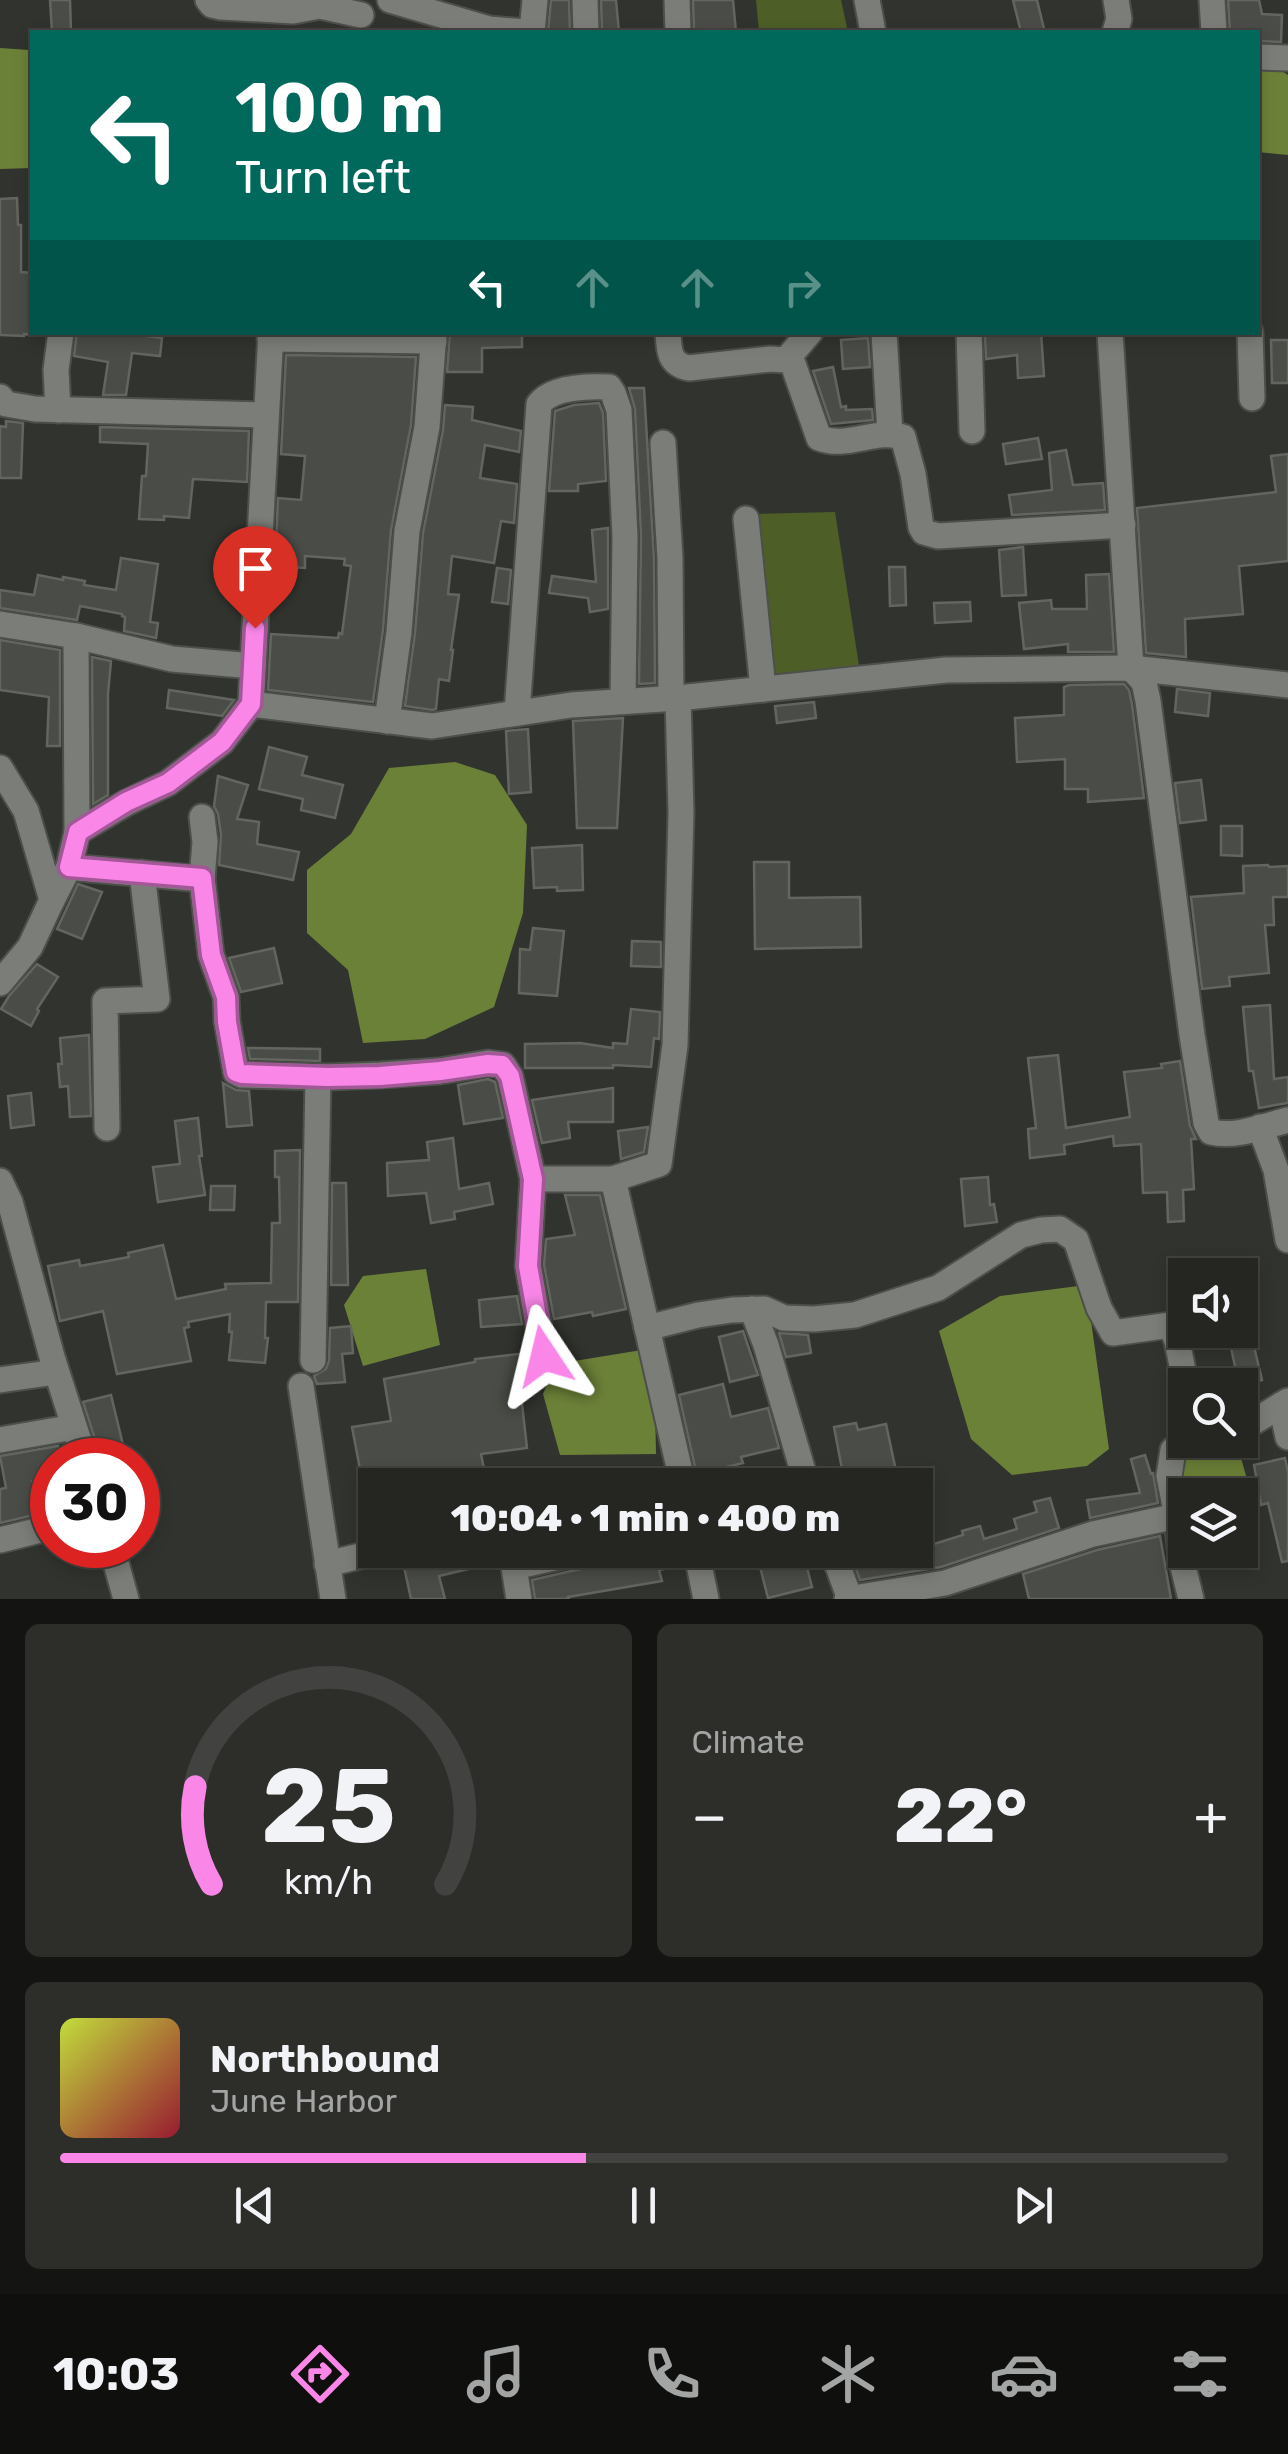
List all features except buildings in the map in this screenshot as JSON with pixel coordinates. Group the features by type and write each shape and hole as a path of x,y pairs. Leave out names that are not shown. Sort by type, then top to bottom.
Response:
{"street":[{"path":"208,0 221,7 293,12 320,6 361,16"},
{"path":"390,0 450,25 509,30"},
{"path":"529,30 535,0"},
{"path":"585,0 586,30"},
{"path":"677,0 678,30"},
{"path":"867,0 873,30"},
{"path":"1115,30 1119,19 1116,0"},
{"path":"1212,0 1214,30"},
{"path":"1260,57 1288,58"},
{"path":"58,410 60,335"},
{"path":"668,335 669,351 680,366 770,359 793,364 820,438 835,442 890,434 903,436 924,532 938,536 1124,525"},
{"path":"786,360 807,335"},
{"path":"884,335 890,434"},
{"path":"969,335 972,431"},
{"path":"1110,335 1131,668 1144,682 1148,701 1206,1123 1211,1132 1220,1134 1288,1120"},
{"path":"1250,335 1252,398"},
{"path":"78,832 126,802 168,783 222,742 251,704 270,336 434,336 427,427 407,531 387,721"},
{"path":"516,713 539,404 545,396 558,392 598,386 608,386 619,410 625,536 623,701"},
{"path":"0,397 17,407 58,410 266,415"},
{"path":"533,1179 613,1178 658,1164 675,1045 681,813 664,444"},
{"path":"746,519 762,690"},
{"path":"0,624 76,636 172,660 253,666"},
{"path":"0,984 30,946 69,867 78,832 76,636"},
{"path":"251,704 432,726 570,705 674,699 946,670 1131,668 1288,686"},
{"path":"0,768 26,812 52,900"},
{"path":"202,817 202,878 211,955 226,997 236,1072 380,1076 488,1064 502,1065 510,1076 533,1179 528,1266 544,1356"},
{"path":"69,867 202,878"},
{"path":"107,1128 105,1001 158,999 142,873"},
{"path":"314,1360 318,1077"},
{"path":"1260,1128 1276,1170 1288,1240"},
{"path":"613,1178 679,1468"},
{"path":"0,1181 10,1202 78,1438"},
{"path":"647,1328 752,1309 764,1309 784,1318 855,1315 938,1288 1021,1235 1060,1229 1076,1240 1099,1308 1113,1333 1170,1325 1183,1368"},
{"path":"752,1309 803,1468"},
{"path":"0,1380 56,1372"},
{"path":"301,1386 334,1599"},
{"path":"1258,1419 1285,1403 1288,1437"},
{"path":"0,1440 74,1427"},
{"path":"838,1568 849,1599 945,1583 1093,1534 1168,1518"},
{"path":"0,1540 30,1532"},
{"path":"327,1564 358,1556"},
{"path":"117,1568 126,1599"},
{"path":"514,1568 519,1599"},
{"path":"700,1568 706,1599"},
{"path":"1184,1568 1190,1599"}],"shaded area":[{"path":"756,0 841,0 848,30 759,30"},
{"path":"0,48 29,50 30,168 0,169"},
{"path":"1260,57 1288,75 1288,155 1260,152"},
{"path":"835,512 860,672 772,678 754,514"},
{"path":"455,762 495,775 527,825 523,913 494,1007 425,1039 363,1043 348,970 307,933 307,870 351,834 389,768"},
{"path":"426,1269 440,1345 363,1366 344,1305 363,1276"},
{"path":"1086,1285 1109,1449 1087,1466 1012,1475 971,1439 939,1331 1000,1296"},
{"path":"654,1348 656,1454 560,1455 543,1394 556,1364"},
{"path":"1184,1458 1241,1458 1247,1478 1183,1478 1180,1466"}],"route":[{"path":"255,628 251,704 222,742 168,783 126,802 78,832 69,867 202,878 211,955 226,997 236,1072 380,1076 502,1065 510,1076 533,1179 528,1266 544,1356"}]}
